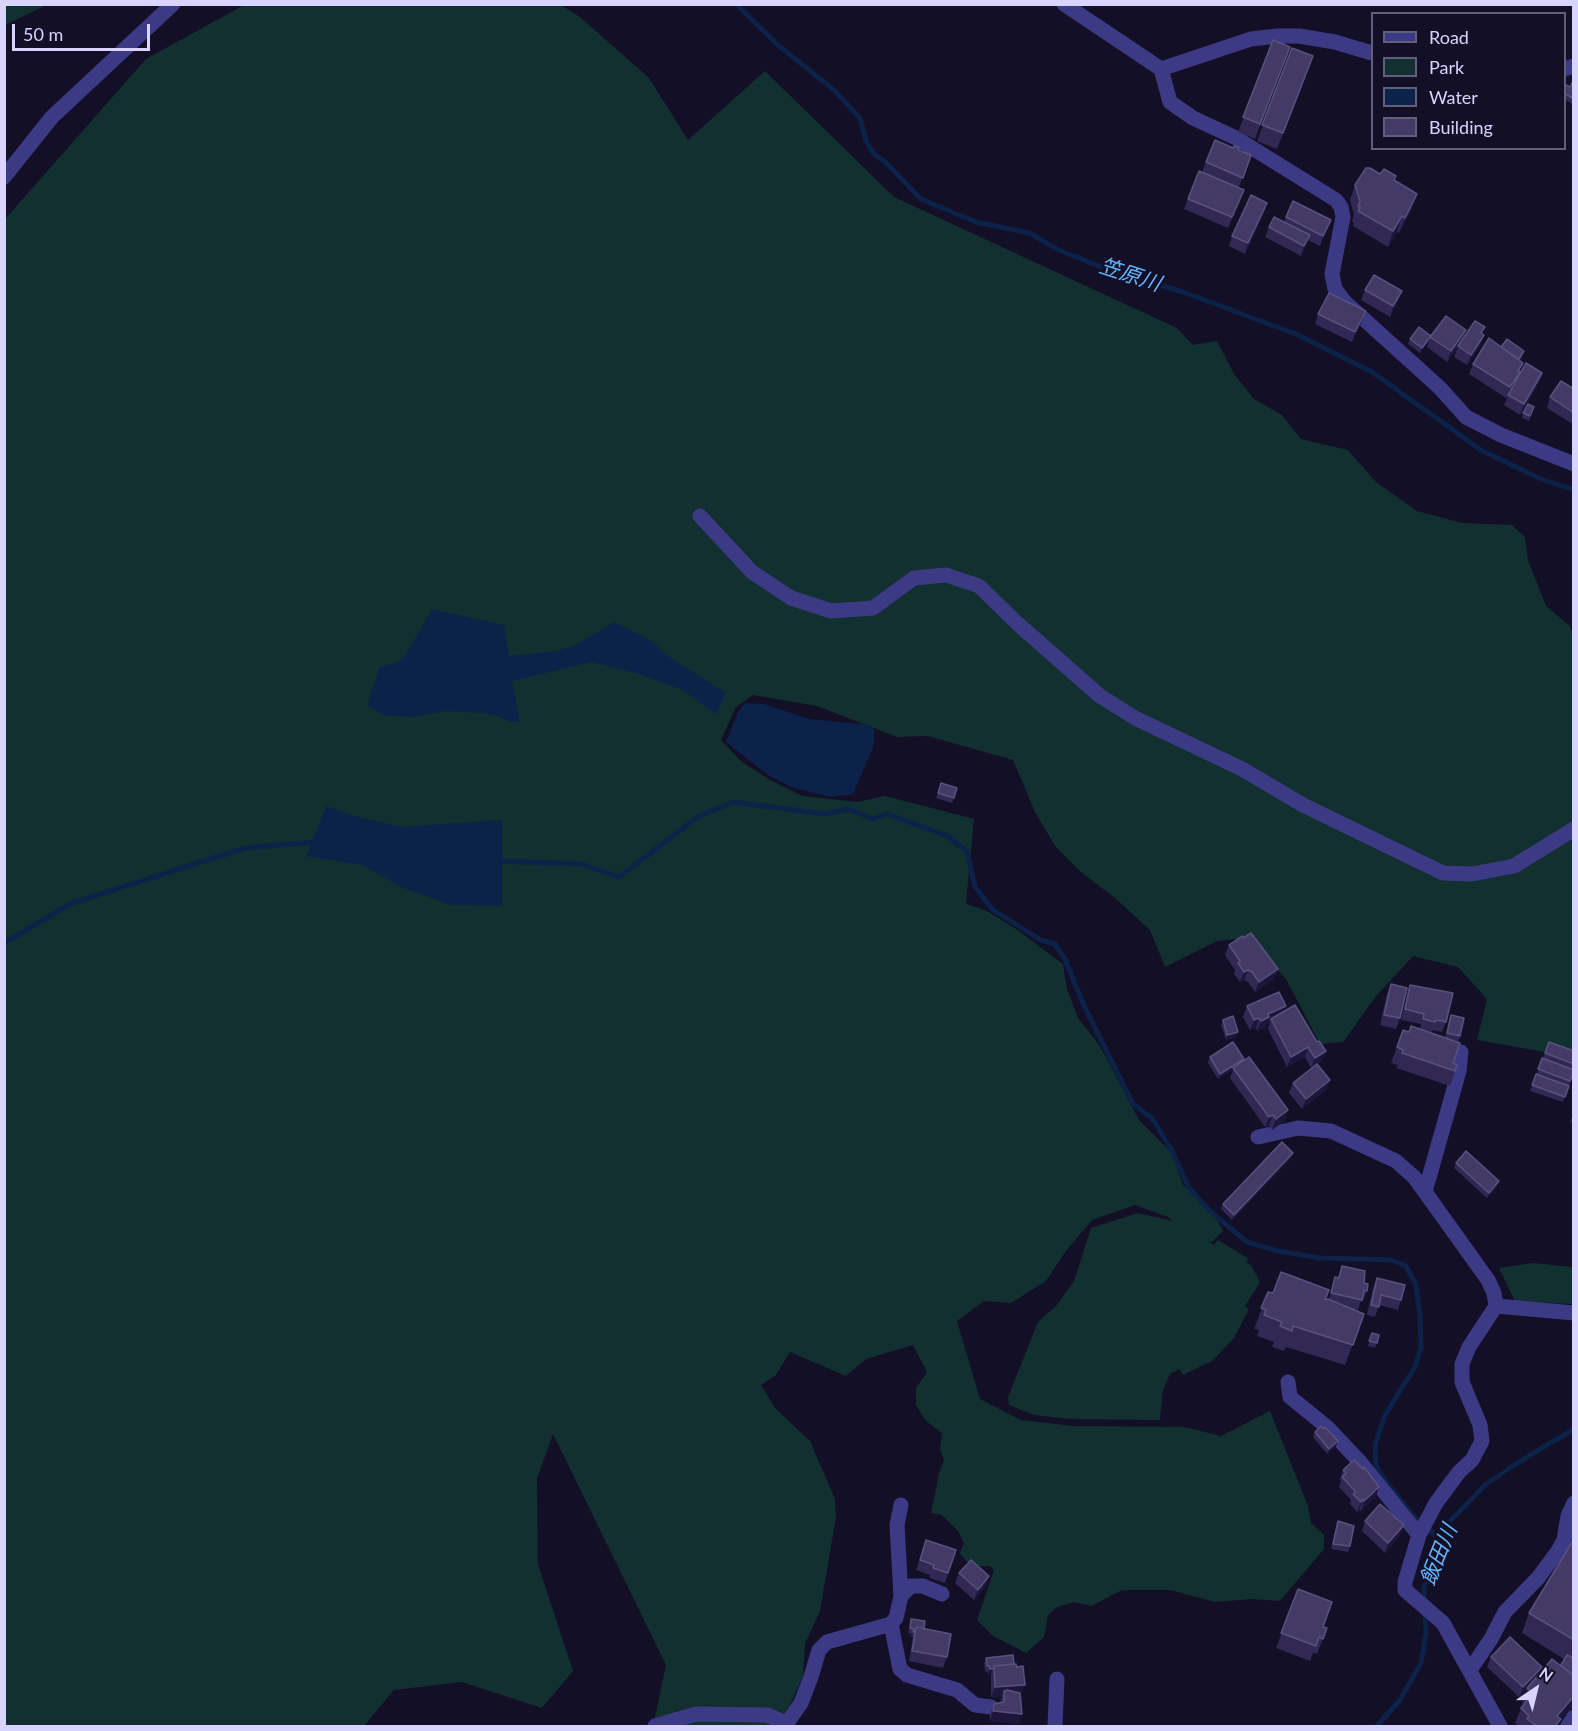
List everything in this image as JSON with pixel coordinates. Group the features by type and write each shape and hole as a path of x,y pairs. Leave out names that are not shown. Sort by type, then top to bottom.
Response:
{"street":[{"path":"4,177 52,117 173,4"},
{"path":"1064,4 1161,69 1170,102 1193,118 1236,138 1336,200 1341,207 1343,217 1332,274 1335,289 1345,302 1440,388 1466,417 1502,435 1574,464"},
{"path":"1161,69 1251,39 1278,36 1299,36 1335,42 1371,53"},
{"path":"700,516 752,572 791,598 831,611 873,608 914,578 946,574 979,586 1018,624 1100,696 1135,718 1242,768 1304,805 1443,873 1472,874 1514,866 1574,829"},
{"path":"1425,1192 1459,1071 1461,1052"},
{"path":"1258,1137 1298,1128 1331,1131 1396,1161 1425,1192 1488,1280 1494,1293 1496,1306 1469,1347 1462,1364 1462,1382 1480,1425 1482,1441 1472,1460 1459,1472 1437,1503 1419,1535 1405,1582 1405,1590 1443,1623 1500,1726"},
{"path":"1496,1306 1574,1313"},
{"path":"1288,1382 1290,1397 1334,1434 1360,1462 1419,1535"},
{"path":"1470,1670 1491,1639 1505,1612 1538,1578 1558,1551 1564,1540 1568,1516 1574,1503"},
{"path":"655,1726 696,1713 766,1715 785,1725 801,1703 819,1650 827,1642 891,1624 896,1618 901,1596 897,1525 901,1505"},
{"path":"901,1596 910,1586 923,1586 942,1594"},
{"path":"891,1624 900,1669 907,1675 957,1690 975,1705 991,1707"},
{"path":"1055,1726 1057,1679"},
{"path":"1568,1726 1574,1717"}],"green space":[{"path":"5,4 47,4 47,5 5,25"},
{"path":"244,5 561,5 580,17 649,78 688,140 765,71 894,197 1177,328 1193,345 1217,341 1234,374 1254,399 1282,415 1301,439 1348,450 1376,482 1417,511 1462,523 1512,525 1525,537 1528,560 1546,606 1570,626 1573,636 1573,1057 1477,1040 1487,999 1458,967 1413,956 1377,995 1343,1042 1320,1044 1286,979 1247,938 1217,941 1165,967 1150,930 1115,898 1081,872 1055,846 1035,812 1013,760 928,736 897,737 817,706 753,695 736,707 721,740 741,761 770,780 803,796 857,802 885,796 974,819 966,904 987,911 1016,929 1063,964 1067,989 1078,1018 1100,1046 1139,1120 1172,1153 1183,1185 1212,1210 1223,1231 1212,1242 1208,1241 1214,1245 1218,1240 1249,1259 1246,1262 1251,1265 1260,1282 1245,1306 1249,1309 1234,1338 1212,1361 1183,1375 1179,1369 1170,1374 1163,1390 1160,1420 1069,1419 1034,1415 1009,1405 1008,1397 1038,1322 1057,1305 1074,1281 1091,1228 1138,1213 1173,1221 1135,1205 1092,1220 1065,1252 1046,1281 1011,1303 984,1301 957,1321 980,1399 1021,1420 1073,1426 1185,1427 1221,1436 1270,1411 1308,1506 1311,1523 1324,1535 1324,1549 1280,1601 1252,1599 1215,1602 1170,1590 1122,1590 1091,1606 1074,1602 1057,1607 1048,1615 1044,1637 1026,1653 993,1636 977,1620 994,1570 990,1566 973,1566 966,1561 960,1553 964,1543 958,1531 942,1515 931,1513 944,1460 940,1448 942,1433 926,1421 916,1405 916,1388 927,1372 913,1345 866,1359 846,1376 790,1352 776,1375 761,1385 775,1408 810,1441 835,1499 836,1517 820,1611 805,1644 803,1677 789,1707 775,1726 653,1726 666,1665 553,1434 537,1479 538,1564 573,1671 542,1708 462,1682 394,1690 364,1726 5,1726 5,219 146,59"},
{"path":"1533,1263 1573,1267 1573,1304 1515,1301 1499,1268"}],"water":[{"path":"432,609 504,625 509,656 557,651 576,645 614,622 652,641 668,656 726,693 716,714 683,690 639,674 591,662 512,681 520,722 510,722 498,716 483,713 445,711 412,717 382,715 367,704 380,667 398,662 406,654"},
{"path":"745,703 764,704 809,719 869,725 874,729 874,745 853,794 830,797 791,787 768,775 726,742 738,712"},
{"path":"326,806 355,816 401,827 502,820 502,906 451,905 401,887 363,865 306,856"}],"building":[{"path":"1273,40 1290,47 1260,124 1243,117"},
{"path":"1292,48 1313,56 1283,133 1262,125"},
{"path":"1573,81 1574,99 1566,94 1566,85 1570,87"},
{"path":"1215,140 1233,148 1234,146 1239,148 1238,150 1251,155 1243,178 1206,162"},
{"path":"1366,168 1380,174 1384,169 1396,176 1394,180 1417,194 1405,218 1402,216 1393,231 1358,211 1360,201 1355,185"},
{"path":"1199,171 1244,190 1232,217 1188,199"},
{"path":"1251,195 1267,203 1248,243 1232,236"},
{"path":"1293,201 1331,220 1323,236 1286,217"},
{"path":"1274,217 1310,235 1304,246 1269,227"},
{"path":"1374,275 1402,291 1393,306 1365,290"},
{"path":"1329,293 1366,311 1355,332 1318,314"},
{"path":"1446,316 1466,330 1451,351 1430,337"},
{"path":"1475,321 1485,327 1481,333 1484,335 1471,355 1458,346"},
{"path":"1419,327 1431,336 1422,348 1410,339"},
{"path":"1489,338 1523,363 1510,387 1473,364"},
{"path":"1507,339 1524,351 1519,359 1501,347"},
{"path":"1526,363 1542,373 1524,404 1508,395"},
{"path":"1561,381 1574,389 1574,413 1550,397"},
{"path":"1528,404 1534,407 1530,416 1523,413"},
{"path":"941,783 957,788 954,798 938,793"},
{"path":"1251,933 1278,969 1259,982 1252,972 1248,970 1244,972 1238,963 1240,961 1229,945"},
{"path":"1391,984 1407,988 1400,1018 1384,1015"},
{"path":"1410,985 1453,993 1446,1022 1423,1019 1424,1014 1405,1009"},
{"path":"1279,992 1286,1006 1268,1014 1269,1017 1261,1021 1259,1018 1254,1020 1247,1006"},
{"path":"1295,1005 1317,1042 1319,1041 1326,1051 1315,1058 1308,1047 1291,1057 1271,1019"},
{"path":"1451,1015 1464,1018 1460,1036 1447,1033"},
{"path":"1233,1016 1238,1032 1227,1035 1223,1020"},
{"path":"1411,1026 1460,1043 1453,1063 1457,1065 1455,1071 1402,1053 1403,1050 1397,1047 1403,1030 1409,1032"},
{"path":"1233,1042 1244,1059 1220,1074 1210,1057"},
{"path":"1549,1042 1574,1051 1574,1064 1545,1053"},
{"path":"1249,1057 1288,1110 1276,1119 1273,1115 1269,1117 1233,1068"},
{"path":"1542,1058 1574,1070 1570,1081 1538,1069"},
{"path":"1317,1064 1330,1080 1306,1099 1293,1083"},
{"path":"1536,1074 1569,1086 1565,1097 1532,1085"},
{"path":"1282,1142 1293,1153 1234,1215 1223,1204"},
{"path":"1466,1151 1499,1181 1489,1193 1456,1163"},
{"path":"1342,1266 1365,1271 1364,1283 1368,1284 1362,1300 1331,1293 1335,1277 1339,1278"},
{"path":"1281,1272 1329,1290 1325,1300 1328,1299 1364,1314 1353,1345 1293,1326 1292,1331 1280,1326 1282,1322 1264,1315 1266,1310 1261,1308 1268,1292 1273,1293"},
{"path":"1377,1278 1405,1285 1401,1300 1381,1295 1379,1307 1371,1305"},
{"path":"1372,1333 1379,1335 1377,1343 1369,1341"},
{"path":"1321,1426 1323,1429 1325,1427 1338,1441 1329,1449 1315,1432"},
{"path":"1354,1460 1363,1469 1364,1467 1379,1487 1361,1502 1353,1494 1356,1492 1342,1477 1346,1473 1343,1470"},
{"path":"1380,1504 1404,1525 1388,1543 1365,1521"},
{"path":"1338,1521 1354,1526 1350,1546 1333,1544"},
{"path":"1574,1539 1574,1640 1529,1613"},
{"path":"926,1540 956,1550 948,1573 920,1560"},
{"path":"971,1560 989,1576 978,1590 959,1573"},
{"path":"1298,1589 1332,1602 1323,1627 1327,1628 1323,1639 1319,1637 1316,1646 1281,1633"},
{"path":"911,1619 925,1621 924,1629 916,1627 913,1632 914,1629 910,1628"},
{"path":"916,1627 951,1634 947,1657 912,1651"},
{"path":"1510,1637 1542,1667 1523,1687 1491,1657"},
{"path":"1013,1655 1014,1664 994,1666 993,1669 987,1666 986,1658"},
{"path":"1567,1655 1574,1658 1574,1676 1561,1665"},
{"path":"1552,1659 1574,1676 1574,1696 1557,1716 1561,1719 1555,1726 1537,1726 1527,1719 1529,1716 1521,1708 1533,1693 1527,1688"},
{"path":"1016,1664 1017,1667 1023,1666 1025,1685 995,1687 994,1666"},
{"path":"1004,1691 1020,1693 1022,1714 993,1711 994,1704 1004,1702"}],"waterway":[{"name":"笠原川","path":"736,4 778,45 834,90 860,118 866,141 873,153 885,162 921,199 976,222 1029,233 1059,250 1096,265 1186,293 1298,335 1372,372 1481,450 1541,479 1574,490"},
{"path":"495,861 581,864 619,877 699,816 734,802 825,814 849,809 873,819 887,814 948,836 967,852 975,887 993,910 1041,940 1055,944 1065,959 1085,1008 1133,1104 1152,1118 1171,1149 1189,1188 1211,1212 1247,1242 1278,1251 1320,1258 1392,1260 1406,1266 1416,1285 1421,1348 1415,1367 1385,1415 1375,1445 1376,1466 1416,1519 1440,1539"},
{"path":"4,943 72,903 245,848 316,842"},
{"name":"飯田川","path":"1424,1602 1424,1587 1440,1539 1451,1520 1486,1484 1574,1429"},
{"name":"飯田川","path":"1377,1726 1400,1700 1421,1663 1426,1633 1425,1611"}]}
